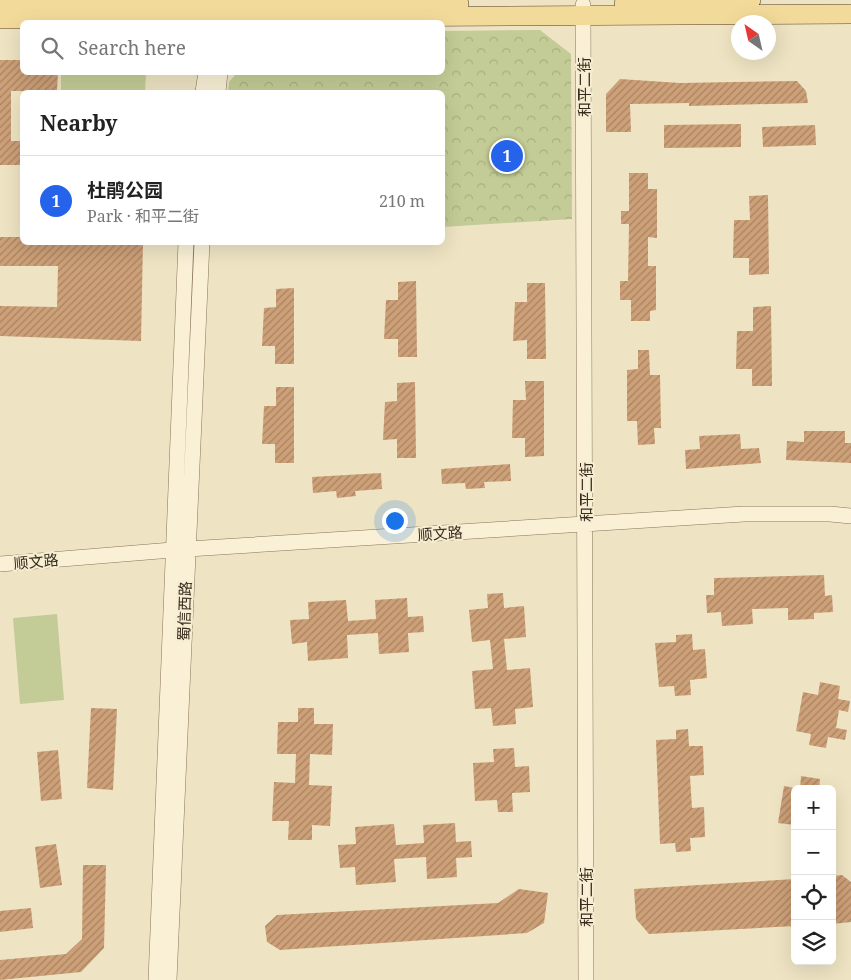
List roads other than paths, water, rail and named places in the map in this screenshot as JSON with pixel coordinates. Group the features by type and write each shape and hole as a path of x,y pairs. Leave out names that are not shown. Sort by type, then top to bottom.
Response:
{"main road":[{"path":"583,11 751,0"},
{"path":"0,5 221,11 583,11 851,14"},
{"path":"0,19 221,11"}],"street":[{"name":"和平二街","path":"583,11 586,980"},
{"path":"203,90 206,75"},
{"path":"218,90 220,75"},
{"name":"蜀信西路","path":"169,980 186,245"},
{"name":"蜀信西路","path":"156,980 179,550 202,245"},
{"name":"顺文路","path":"0,564 179,550 744,514 830,514 851,516"}],"place":[{"name":"杜鹃公园","path":"507,156"}]}
